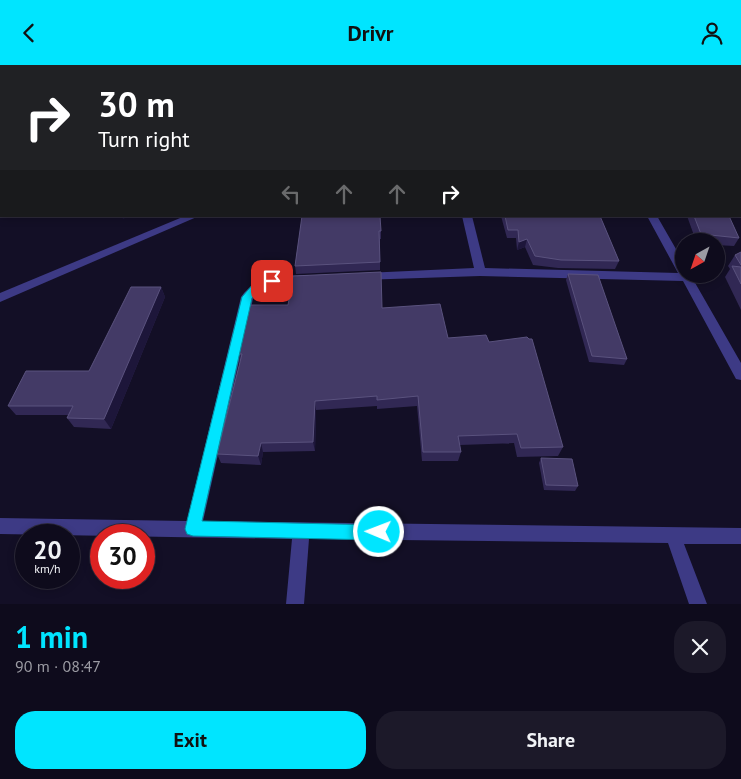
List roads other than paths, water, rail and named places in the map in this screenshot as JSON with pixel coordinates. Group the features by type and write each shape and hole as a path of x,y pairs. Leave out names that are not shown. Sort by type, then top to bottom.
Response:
{"street":[{"path":"0,299 192,217"},
{"path":"467,217 480,272"},
{"path":"653,217 675,259"},
{"path":"351,277 480,272 675,277"},
{"path":"193,529 247,297 256,287 272,281 321,279"},
{"path":"688,283 741,375"},
{"path":"0,526 741,536"},
{"path":"295,604 301,531"},
{"path":"673,535 698,604"}]}
